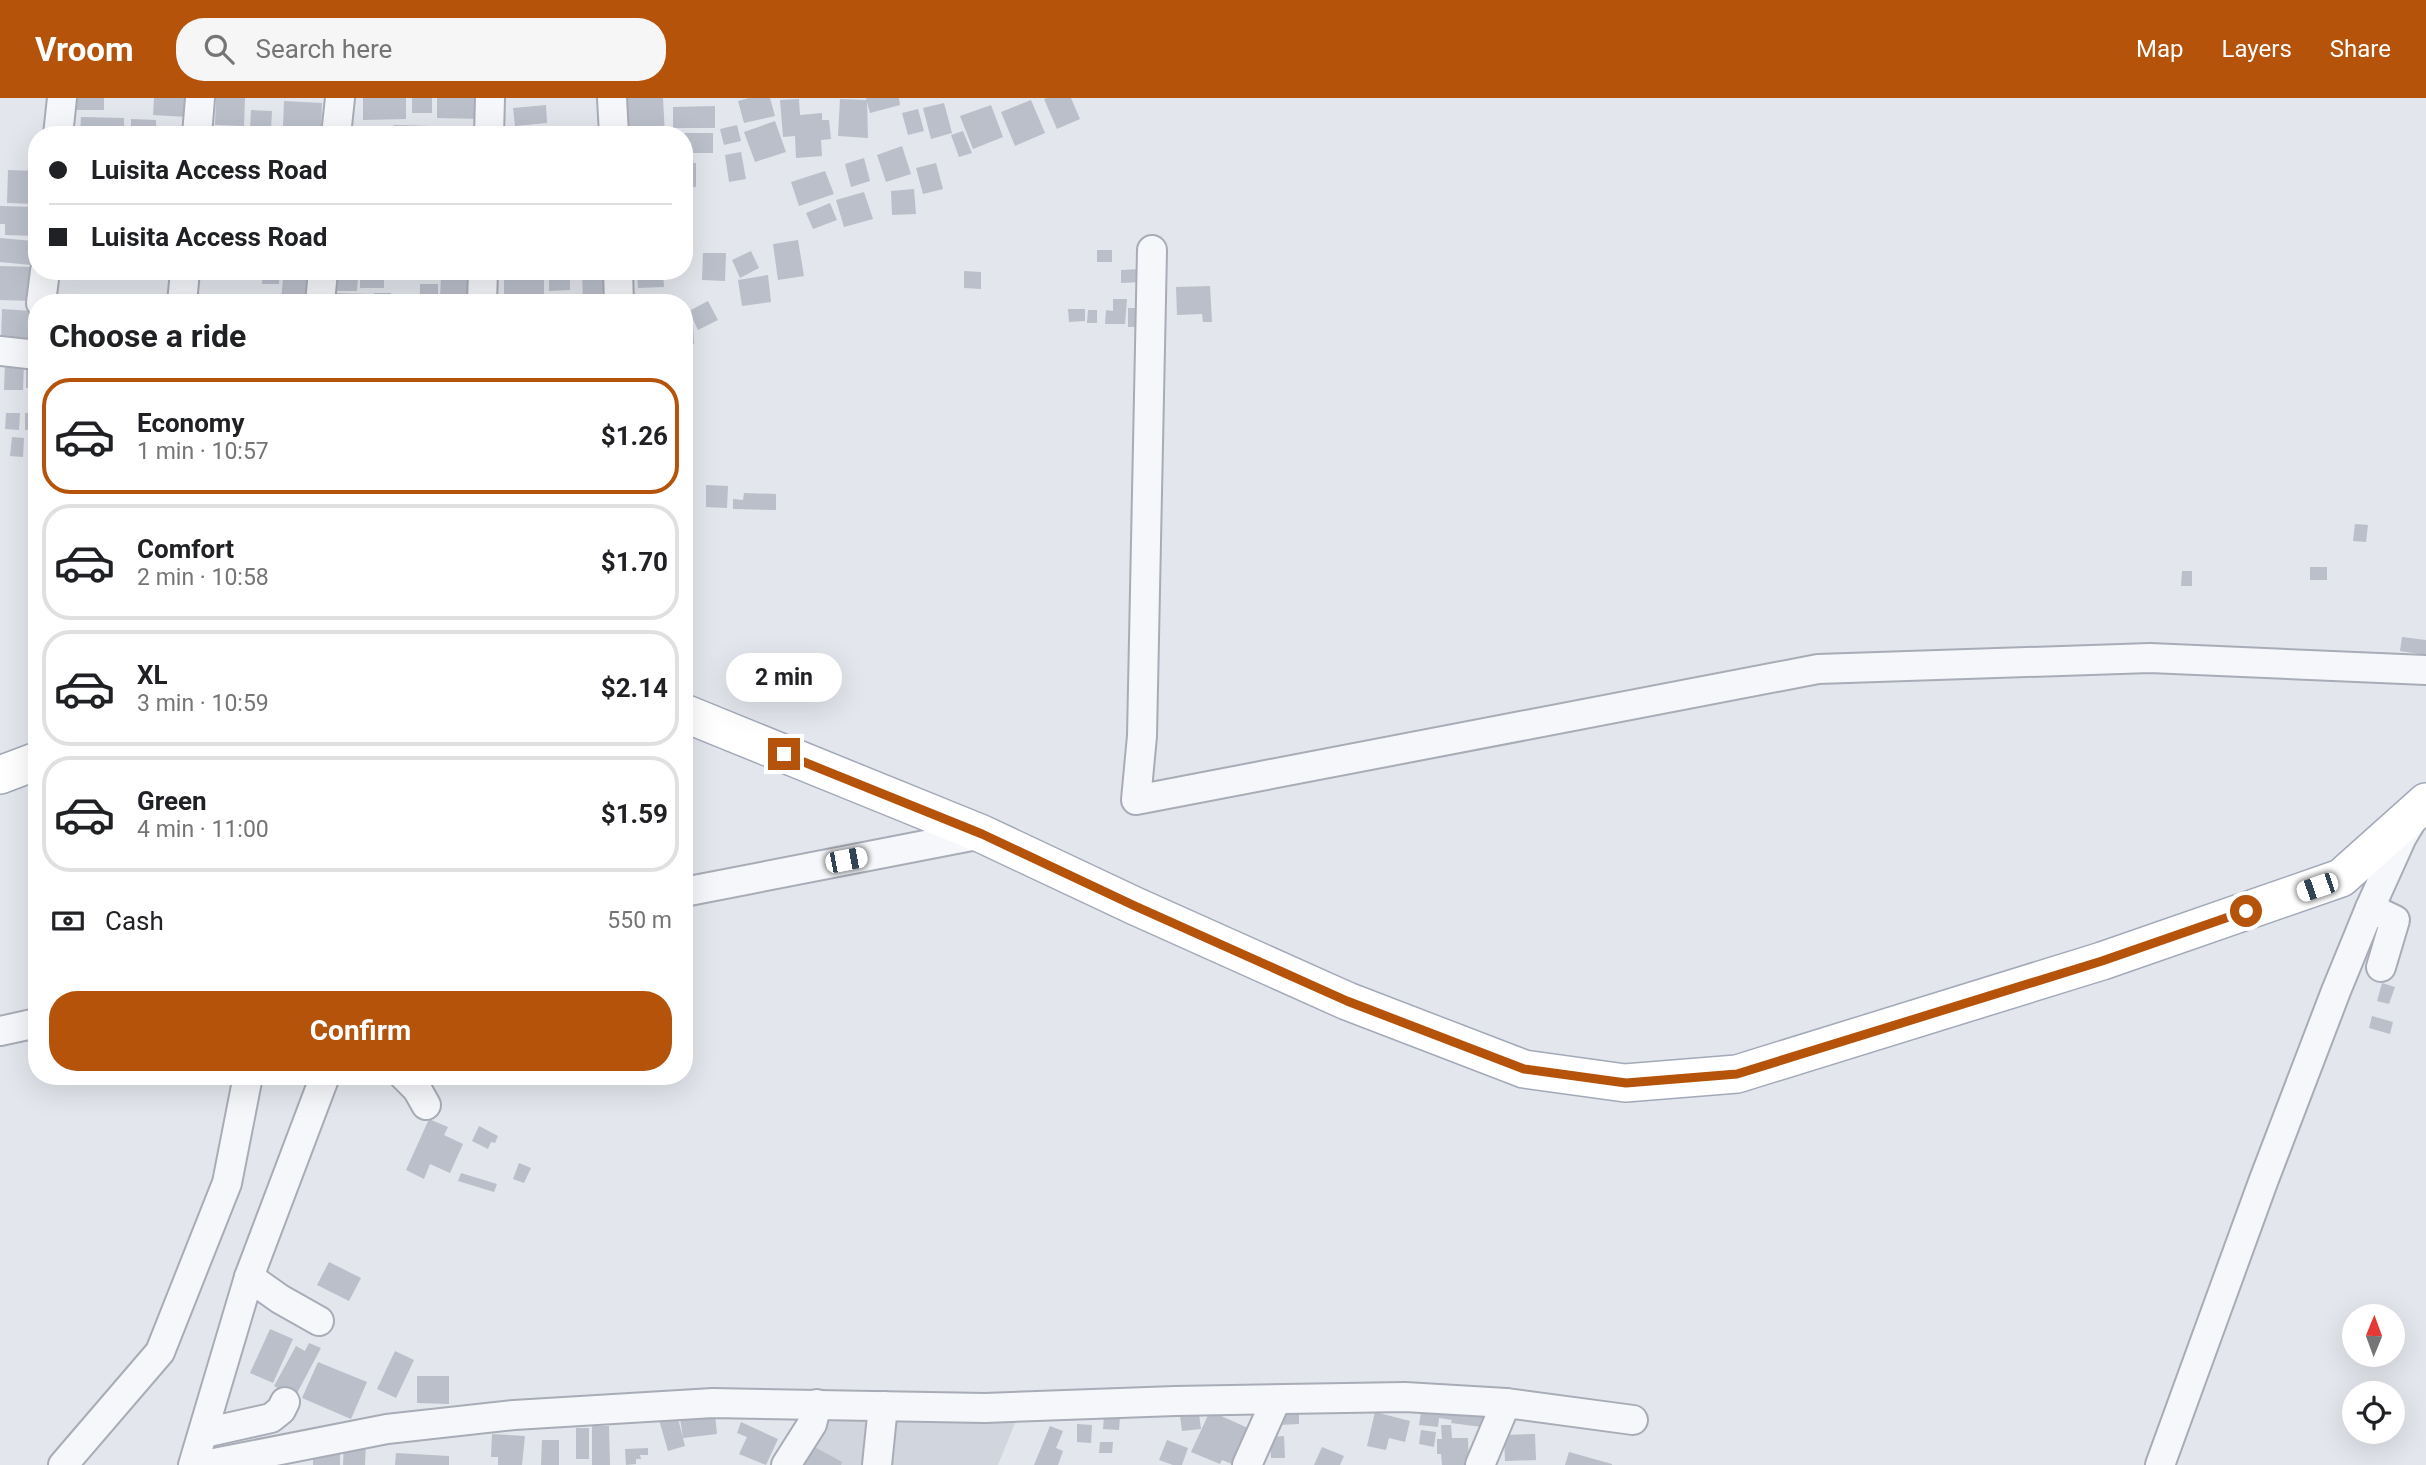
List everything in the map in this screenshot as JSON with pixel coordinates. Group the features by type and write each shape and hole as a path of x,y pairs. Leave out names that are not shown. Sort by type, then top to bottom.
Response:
{"main road":[{"path":"693,717 982,834 1135,906 1385,1015 1524,1069 1626,1083 1737,1074 2102,961 2341,878 2424,802"},
{"path":"0,775 28,764"}],"street":[{"path":"59,126 62,98"},
{"path":"198,126 200,98"},
{"path":"337,126 340,98"},
{"path":"489,126 490,98"},
{"path":"612,98 614,126"},
{"path":"1152,250 1142,736 1136,800 1818,669 2150,658 2426,670"},
{"path":"0,351 28,352"},
{"path":"2161,1465 2268,1169 2370,908 2402,837 2424,802"},
{"path":"693,890 982,834"},
{"path":"2370,908 2395,920 2381,967"},
{"path":"0,1031 28,1025"},
{"path":"62,1465 160,1352 227,1183 246,1085"},
{"path":"193,1465 249,1277 322,1085"},
{"path":"412,1085 426,1105"},
{"path":"249,1277 280,1299 319,1321"},
{"path":"204,1465 387,1429 453,1421 713,1402 985,1408 1405,1397 1506,1403 1633,1420"},
{"path":"1247,1465 1276,1400"},
{"path":"204,1433 271,1418 281,1410 285,1402"},
{"path":"1480,1465 1506,1403"},
{"path":"786,1465 811,1424 817,1404"},
{"path":"877,1465 883,1406"}],"shaded area":[{"path":"821,1417 1017,1418 998,1465 794,1465"}],"building":[{"path":"74,98 104,98 104,110 74,110"},
{"path":"154,98 188,98 187,117 153,115"},
{"path":"216,98 245,98 244,126 215,125"},
{"path":"363,98 406,98 406,119 363,120"},
{"path":"412,98 432,98 432,113 412,113"},
{"path":"437,98 482,98 481,119 437,118"},
{"path":"624,98 663,98 665,126 626,126"},
{"path":"770,98 775,116 744,123 738,101"},
{"path":"866,98 899,98 900,105 870,113"},
{"path":"1071,98 1080,119 1057,129 1044,99"},
{"path":"799,99 800,115 822,113 822,120 829,120 831,139 821,140 822,156 796,158 795,136 783,137 780,100"},
{"path":"840,99 867,100 868,138 838,136"},
{"path":"1031,100 1045,133 1015,146 1001,112"},
{"path":"284,101 322,103 321,126 283,126"},
{"path":"944,103 952,133 931,139 923,108"},
{"path":"546,105 547,123 515,126 513,108"},
{"path":"991,105 1003,137 973,149 960,116"},
{"path":"715,106 715,128 673,126 673,107"},
{"path":"918,109 924,131 908,135 902,113"},
{"path":"251,110 272,111 271,126 250,126"},
{"path":"81,117 124,118 124,126 80,126"},
{"path":"131,119 156,120 156,126 131,126"},
{"path":"775,121 786,152 755,162 744,132"},
{"path":"737,125 741,141 724,145 720,129"},
{"path":"963,131 972,153 959,157 951,135"},
{"path":"693,133 713,133 713,153 693,153"},
{"path":"902,146 911,174 886,182 877,155"},
{"path":"741,152 746,179 729,182 725,155"},
{"path":"864,158 870,181 851,187 845,164"},
{"path":"693,163 696,163 696,187 693,187"},
{"path":"936,163 943,189 923,194 916,168"},
{"path":"8,170 28,171 28,204 7,203"},
{"path":"825,171 834,194 799,206 791,182"},
{"path":"914,189 916,214 892,215 891,191"},
{"path":"864,192 873,219 844,227 836,200"},
{"path":"830,203 837,220 813,229 806,213"},
{"path":"0,206 28,207 28,236 5,235 5,224 0,224"},
{"path":"0,238 28,241 28,265 0,262"},
{"path":"798,240 804,276 778,280 773,244"},
{"path":"1097,250 1112,250 1112,262 1097,262"},
{"path":"751,251 759,268 740,278 732,260"},
{"path":"703,253 726,253 725,281 702,280"},
{"path":"0,266 28,267 28,280 34,280 33,294 28,294 28,301 0,300"},
{"path":"1141,269 1141,282 1121,283 1121,270"},
{"path":"964,271 981,272 981,289 964,288"},
{"path":"768,275 771,302 742,306 738,280"},
{"path":"262,280 279,280 279,284 262,284"},
{"path":"283,280 312,280 311,294 282,294"},
{"path":"335,280 358,280 357,291 335,291"},
{"path":"360,280 384,280 384,288 360,288"},
{"path":"441,280 476,280 476,294 440,294"},
{"path":"504,280 544,280 544,294 504,294"},
{"path":"549,280 570,280 570,290 549,291"},
{"path":"582,280 613,280 614,294 583,294"},
{"path":"638,280 664,280 664,287 638,288"},
{"path":"420,284 438,284 438,294 420,294"},
{"path":"1210,286 1212,322 1203,322 1202,314 1177,315 1176,287"},
{"path":"1113,299 1127,299 1125,324 1105,324 1106,310 1113,311"},
{"path":"708,301 718,320 698,330 693,319 693,309"},
{"path":"1128,308 1142,308 1141,327 1128,327"},
{"path":"2,309 28,311 28,344 1,342"},
{"path":"1068,309 1085,309 1085,321 1069,322"},
{"path":"1088,310 1097,310 1097,323 1087,323"},
{"path":"5,361 24,362 23,390 4,390"},
{"path":"26,363 28,388 26,388"},
{"path":"6,413 20,413 19,430 5,429"},
{"path":"25,413 28,413 28,430 25,430"},
{"path":"12,437 24,438 23,457 10,456"},
{"path":"706,485 728,486 727,508 706,507"},
{"path":"744,493 776,494 776,510 733,509 733,499 743,500"},
{"path":"2355,524 2368,525 2366,542 2353,541"},
{"path":"2310,567 2327,567 2327,580 2310,580"},
{"path":"2182,571 2192,571 2192,586 2181,586"},
{"path":"2402,637 2426,640 2426,655 2400,651"},
{"path":"2382,983 2395,987 2389,1004 2377,1001"},
{"path":"2372,1016 2393,1022 2390,1034 2369,1028"},
{"path":"429,1119 448,1127 444,1135 463,1144 450,1173 430,1164 424,1179 406,1170"},
{"path":"479,1126 498,1136 488,1149 472,1141"},
{"path":"519,1163 531,1168 524,1183 513,1179"},
{"path":"461,1173 497,1184 494,1192 458,1181"},
{"path":"329,1262 361,1278 349,1301 317,1285"},
{"path":"270,1329 293,1339 273,1383 250,1373"},
{"path":"309,1343 321,1348 295,1397 274,1386 296,1346 305,1351"},
{"path":"395,1351 414,1360 396,1398 377,1389"},
{"path":"318,1362 367,1382 351,1419 302,1398"},
{"path":"417,1376 449,1376 449,1404 417,1403"},
{"path":"1423,1399 1485,1407 1482,1427 1451,1423 1452,1420 1439,1418 1438,1427 1419,1425"},
{"path":"1299,1408 1299,1424 1279,1425 1278,1409"},
{"path":"1210,1411 1248,1428 1232,1464 1222,1460 1220,1464 1191,1452"},
{"path":"1375,1412 1410,1421 1405,1442 1389,1438 1386,1450 1367,1446"},
{"path":"715,1414 717,1434 683,1438 680,1418"},
{"path":"1199,1414 1201,1429 1182,1431 1180,1416"},
{"path":"677,1415 685,1446 668,1451 659,1420"},
{"path":"1104,1416 1120,1417 1119,1430 1103,1429"},
{"path":"741,1422 778,1439 766,1465 739,1454 747,1437 737,1433"},
{"path":"1077,1424 1092,1425 1091,1443 1077,1442"},
{"path":"1441,1425 1451,1425 1452,1438 1468,1438 1469,1465 1442,1465 1441,1454 1437,1454 1437,1439 1442,1439"},
{"path":"592,1426 609,1426 610,1465 592,1465"},
{"path":"1050,1426 1063,1431 1056,1448 1063,1451 1058,1465 1034,1465"},
{"path":"576,1428 589,1428 589,1459 576,1459"},
{"path":"1421,1430 1436,1432 1434,1447 1419,1444"},
{"path":"492,1434 525,1436 522,1465 498,1465 498,1457 491,1457"},
{"path":"1535,1434 1536,1460 1505,1461 1504,1435"},
{"path":"1284,1436 1285,1458 1271,1458 1270,1437"},
{"path":"542,1440 559,1440 559,1465 541,1465"},
{"path":"1167,1440 1188,1448 1182,1465 1159,1460"},
{"path":"344,1441 366,1442 365,1465 343,1465"},
{"path":"1100,1442 1113,1442 1112,1453 1099,1453"},
{"path":"313,1445 340,1445 340,1465 313,1465"},
{"path":"811,1445 842,1462 841,1465 800,1465"},
{"path":"1322,1447 1344,1456 1340,1465 1314,1465"},
{"path":"648,1448 648,1455 640,1455 641,1459 636,1459 636,1464 626,1465 625,1449"},
{"path":"1569,1452 1612,1464 1612,1465 1565,1465"},
{"path":"396,1453 449,1456 449,1465 395,1465"}],"route":[{"path":"784,754 982,834 1347,1001 1524,1069 1626,1083 1737,1074 2102,961 2246,911"}]}
